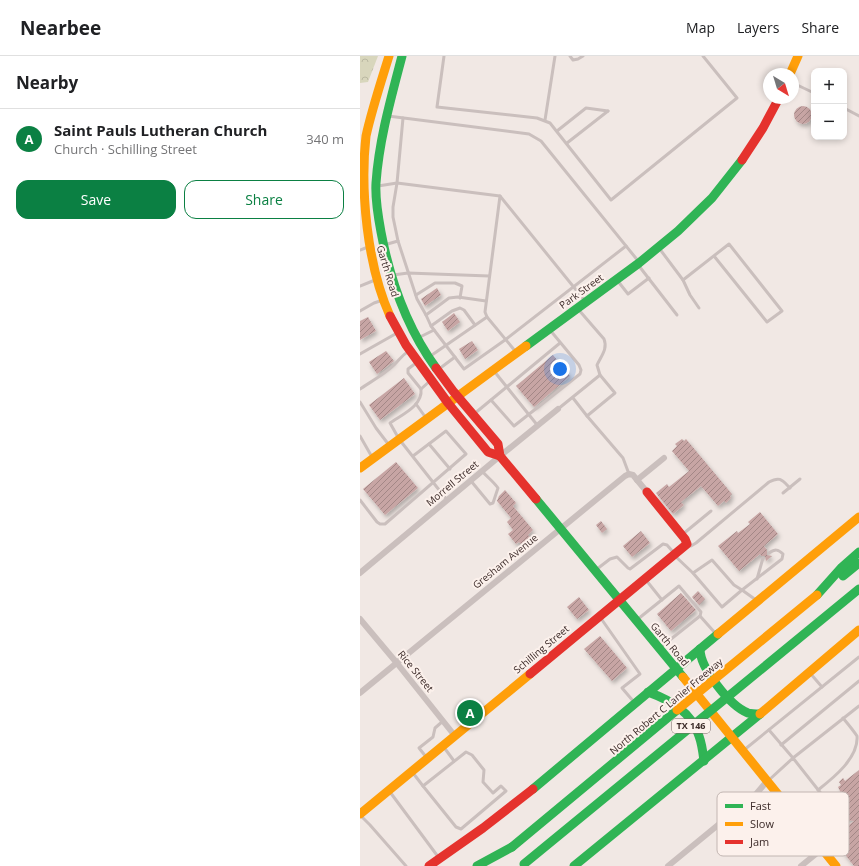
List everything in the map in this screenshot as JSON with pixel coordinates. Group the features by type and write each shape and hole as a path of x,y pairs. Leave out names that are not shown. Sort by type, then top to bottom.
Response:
{"main road":[{"name":"Garth Road","path":"389,56 364,135 361,190 364,218 364,248 385,300 389,314 410,351 488,452 500,456"},
{"name":"Garth Road","path":"402,56 386,116 376,186 384,245 392,275 403,308 417,339 428,358 498,444 500,456 660,648 776,792"},
{"path":"793,68 798,56"},
{"name":"Park Street","path":"360,468 492,369 616,280 658,247 700,210 721,187 759,137 776,104"},
{"path":"361,190 376,186"},
{"path":"377,279 392,275"},
{"path":"647,492 682,535 687,544"},
{"path":"428,866 440,859 510,808 635,702 677,669 859,517"},
{"name":"Schilling Street","path":"360,815 687,544"},
{"path":"817,596 842,567 859,552"},
{"name":"North Robert C Lanier Freeway","path":"486,866 859,563"},
{"name":"TX 146","path":"522,865 859,589"},
{"path":"574,866 732,738 859,630"},
{"path":"700,649 701,658 706,670 731,701 747,713 760,714"},
{"path":"648,692 661,696 683,710 697,730 704,761"},
{"path":"477,866 512,846"},
{"name":"Garth Road","path":"828,856 836,866"}],"street":[{"name":"Morrell Street","path":"360,573 558,409"},
{"path":"637,480 664,458"},
{"path":"629,474 633,475 647,492"},
{"name":"Gresham Avenue","path":"360,692 629,474"},
{"name":"Rice Street","path":"360,619 455,736"},
{"path":"757,792 767,781"},
{"path":"668,866 717,825"},
{"path":"801,866 813,856"}],"lane":[{"path":"444,56 437,107 545,120 550,123 567,143 611,200 737,98 703,56"},
{"path":"545,120 555,56"},
{"path":"570,56 573,60 583,56"},
{"path":"799,86 811,92"},
{"path":"557,131 586,108 608,111 567,143"},
{"path":"847,110 859,116"},
{"path":"386,116 529,134 541,141 626,246 677,315"},
{"path":"403,118 397,183 393,207 393,217 398,241 416,295 431,326 464,369 505,340 626,246"},
{"path":"376,186 397,183 500,196 586,301"},
{"path":"500,196 485,312 487,317 516,352"},
{"path":"384,245 398,241"},
{"path":"683,280 729,244 782,311 767,322 714,256"},
{"path":"658,247 683,280 690,295 700,308"},
{"path":"392,275 408,273 489,276"},
{"path":"616,280 628,294 649,278"},
{"path":"360,286 377,279"},
{"path":"416,295 435,283 455,283 462,286 460,298"},
{"path":"426,315 449,298 486,301"},
{"path":"360,311 374,303 385,300"},
{"path":"431,326 452,311 460,308 464,310 475,325"},
{"path":"577,308 604,339 606,349 597,365 600,375 615,393 587,416"},
{"path":"428,358 487,317"},
{"path":"491,400 514,426 580,374 581,370 579,366 549,328"},
{"path":"417,339 434,330"},
{"path":"360,354 399,332"},
{"path":"473,414 560,343"},
{"path":"360,389 395,364 403,355 410,351"},
{"path":"438,370 455,357"},
{"path":"418,362 408,368 408,373 421,390 422,394 416,404 390,423 399,439 448,500"},
{"path":"492,369 538,426"},
{"path":"558,409 600,375"},
{"path":"421,390 431,380"},
{"path":"573,398 623,458 629,474"},
{"path":"360,402 376,428 390,446"},
{"path":"416,404 427,419"},
{"path":"360,500 380,524 384,524 434,483 466,454 446,431 413,456"},
{"path":"360,436 373,458"},
{"path":"430,444 450,469"},
{"path":"471,481 490,504 493,503 498,488 492,479 487,477 482,471"},
{"path":"687,544 691,546 696,543 775,479 782,480 790,488"},
{"path":"783,493 800,479"},
{"path":"682,535 711,511"},
{"path":"595,571 610,559 617,557 630,569 663,544 668,545 674,554 693,573 722,607 782,559 783,554 778,550 775,549 769,553"},
{"path":"757,579 763,558"},
{"path":"693,573 712,560 734,585 758,601"},
{"path":"645,578 662,600"},
{"path":"637,621 679,586 701,612 700,616 717,635"},
{"path":"599,616 640,674 622,688 635,702"},
{"path":"660,648 700,616"},
{"path":"742,751 859,657"},
{"path":"810,672 822,687"},
{"path":"781,745 859,681"},
{"path":"767,781 793,758 859,706"},
{"path":"769,730 818,790 849,765 854,759 858,750 858,740 856,735 843,718"},
{"path":"427,758 418,748 433,737 435,728 443,721"},
{"path":"443,746 454,760"},
{"path":"412,771 422,786 456,827 461,829 506,791 501,786 493,793 484,782 484,770 472,755 466,752 422,786"},
{"path":"389,790 440,859"},
{"path":"360,815 406,866"}],"green space":[{"path":"360,56 378,56 368,82 360,83"}],"building":[{"path":"803,106 811,112 811,118 809,121 803,124 797,121 794,115 797,109"},
{"path":"437,288 441,295 425,306 421,299"},
{"path":"454,313 460,322 448,331 442,322"},
{"path":"368,317 376,331 360,340 360,321"},
{"path":"472,341 478,350 465,359 459,349"},
{"path":"386,351 394,361 377,374 369,362"},
{"path":"553,355 570,376 534,407 516,386"},
{"path":"404,378 415,394 380,420 369,405"},
{"path":"682,439 684,441 686,439 732,494 730,496 731,498 726,503 724,501 718,506 701,486 681,502 684,505 673,514 656,493 667,484 669,487 689,471 672,451 677,446 675,444"},
{"path":"396,462 418,488 385,515 363,489"},
{"path":"505,490 516,503 513,506 533,530 528,535 531,538 522,545 519,542 516,544 508,534 513,530 507,522 511,518 497,501 499,496"},
{"path":"760,512 778,534 764,546 767,550 767,555 772,556 766,561 765,556 761,556 760,554 739,571 718,546 737,531 738,533 750,524 748,522"},
{"path":"601,521 607,529 602,533 596,525"},
{"path":"641,531 650,543 632,557 623,546"},
{"path":"698,591 705,599 699,605 692,597"},
{"path":"681,593 696,610 671,631 657,614"},
{"path":"579,597 589,610 577,619 567,607"},
{"path":"600,636 627,668 612,681 584,649"},
{"path":"859,770 859,866 854,866 846,856 849,856 849,825 854,821 849,820 849,792 840,792 838,787 841,785 839,782 843,778 845,781"}],"traffic: fast":[{"path":"402,56 386,119 380,151 376,183 377,208 389,268 401,303 416,337 436,368"},
{"path":"526,346 639,263 678,231 712,198 742,160"},
{"path":"536,499 683,677"},
{"path":"817,595 842,567 859,552"},
{"path":"843,576 859,563"},
{"path":"524,864 859,589"},
{"path":"533,789 718,634"},
{"path":"700,649 701,657 710,676 725,695 733,703 748,713 760,714"},
{"path":"648,692 672,703 691,720 700,739 704,761"},
{"path":"512,847 677,710"},
{"path":"574,866 760,714"},
{"path":"477,866 512,847"}],"traffic: slow":[{"path":"389,56 366,136 364,180 367,227 371,251 382,296 390,316"},
{"path":"793,68 798,56"},
{"path":"360,468 526,346"},
{"path":"718,634 859,517"},
{"path":"677,710 817,595"},
{"path":"760,714 859,630"},
{"path":"360,814 530,674"},
{"path":"683,677 776,792"},
{"path":"828,856 836,866"}],"traffic: jam":[{"path":"742,160 763,128 776,104"},
{"path":"390,316 406,345 448,403 488,452 500,456"},
{"path":"436,368 453,391 498,444 500,456 536,499"},
{"path":"530,674 687,544 685,539 647,492"},
{"path":"429,866 483,828 533,789"}],"place":[{"name":"Saint Pauls Lutheran Church","path":"470,713"}]}
